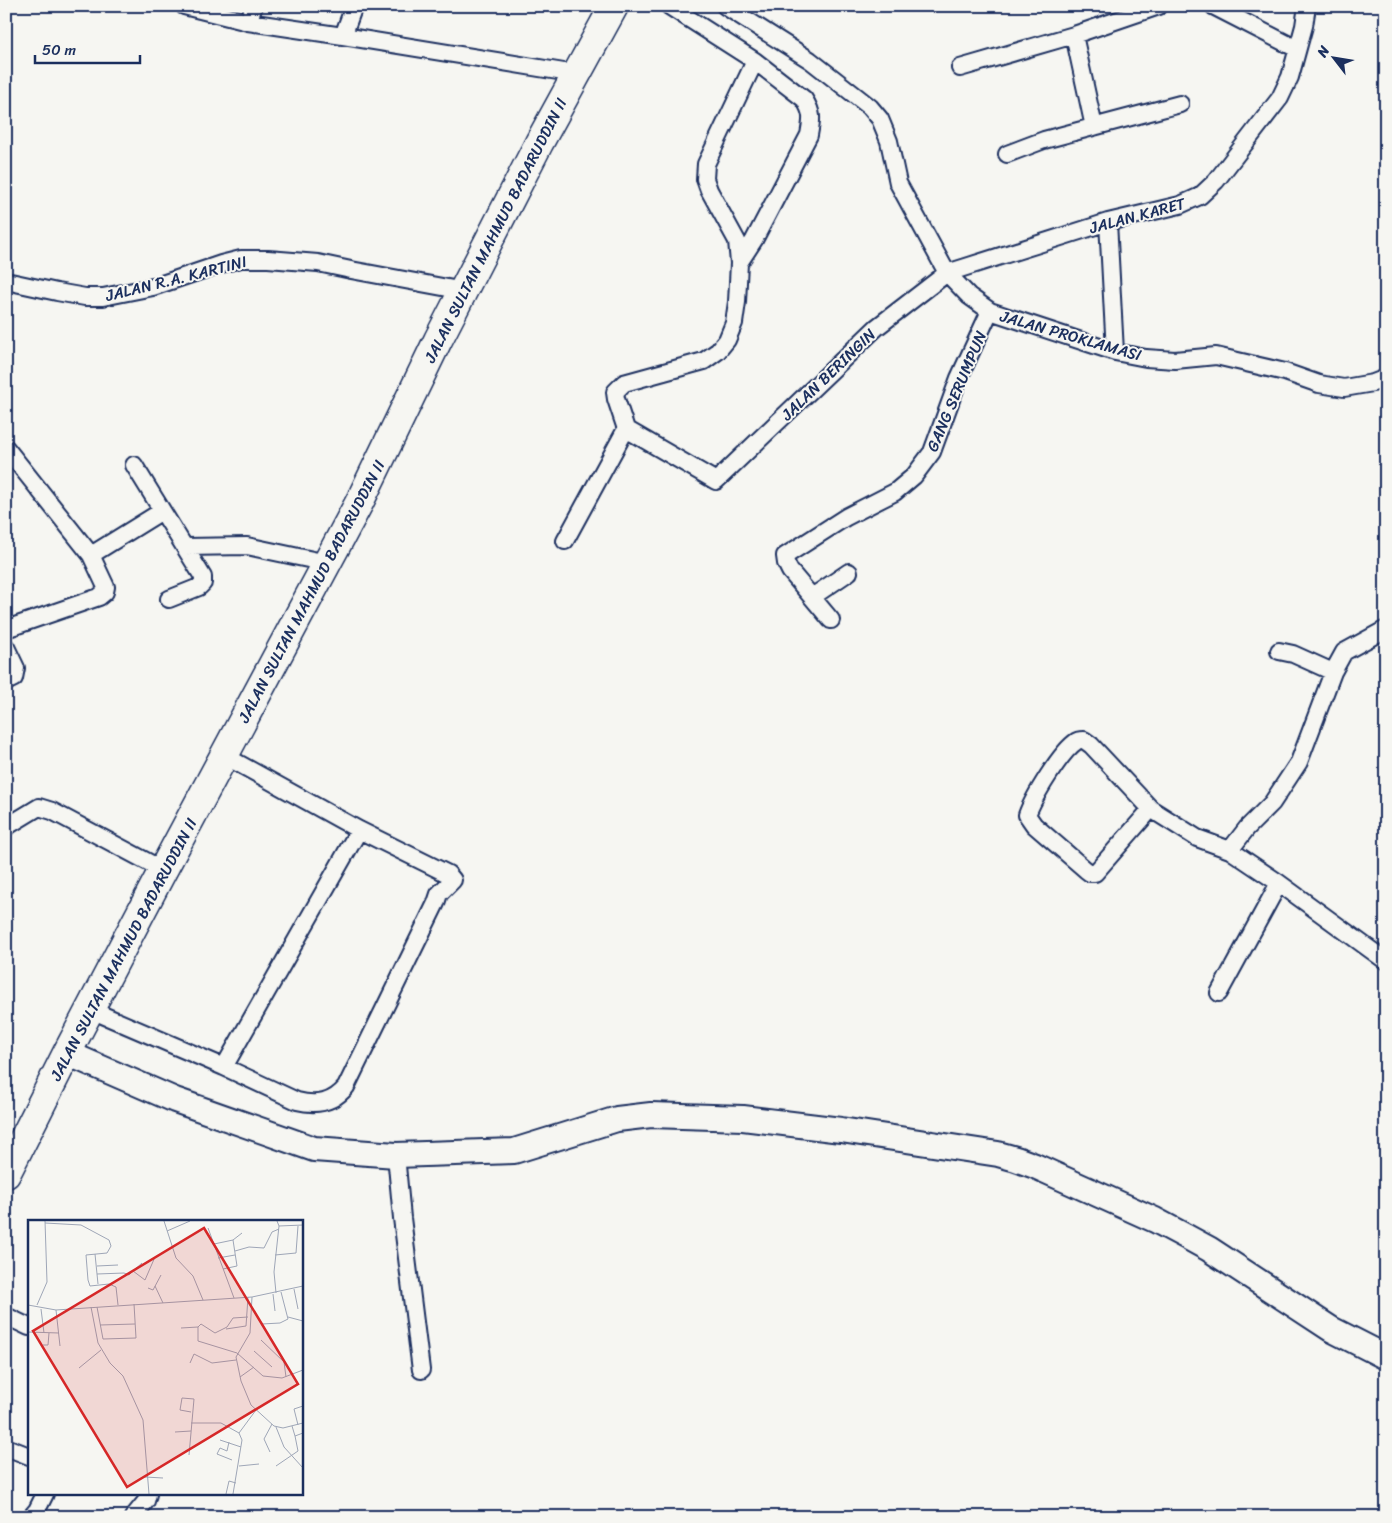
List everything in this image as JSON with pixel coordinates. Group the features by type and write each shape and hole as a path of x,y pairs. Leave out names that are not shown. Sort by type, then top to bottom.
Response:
{"highway":[{"name":"JALAN SULTAN MAHMUD BADARUDDIN II","path":"6,1174 67,1053 328,563 438,340 539,143 614,6"}],"street":[{"path":"184,6 248,22 576,74"},
{"path":"248,22 254,6"},
{"path":"342,36 354,6"},
{"path":"669,6 755,61 804,100 810,108 812,119 809,135 754,240 739,263"},
{"name":"JALAN PROKLAMASI","path":"725,6 810,60 870,107 880,119 889,142 898,183 947,273 969,296 990,311 1115,352 1146,358 1175,360 1216,356 1285,372 1319,384 1344,388 1372,383 1386,378"},
{"path":"960,68 1074,35 1159,6"},
{"path":"1213,6 1297,49"},
{"name":"JALAN KARET","path":"947,273 1108,222 1180,205 1200,196 1216,181 1280,98 1290,77 1304,26 1307,6"},
{"path":"1074,35 1094,127"},
{"path":"565,541 626,429 616,398 615,392 618,387 624,383 704,361 718,351 734,323 739,263 737,241 715,202 705,179 706,164 755,61"},
{"path":"1007,154 1044,140 1180,104"},
{"path":"1108,222 1115,352"},
{"name":"JALAN R.A. KARTINI","path":"6,281 85,297 103,296 153,287 241,259 268,259 318,263 464,291"},
{"name":"JALAN BERINGIN","path":"626,429 716,481 877,327 947,273"},
{"name":"GANG SERUMPUN","path":"831,620 790,571 786,563 786,556 846,517 895,492 914,476 932,452 959,378 990,311"},
{"path":"6,448 91,555 106,587 105,592 99,597 6,629"},
{"path":"134,465 202,577 203,582 199,587 169,599"},
{"path":"91,555 162,510"},
{"path":"185,547 248,546 328,563"},
{"path":"812,597 849,572"},
{"path":"1230,850 1247,828 1272,803 1299,762 1333,672 1344,652 1386,629"},
{"path":"6,647 16,668 14,678 6,682"},
{"path":"1279,651 1293,654 1333,672"},
{"path":"1151,809 1095,873 1090,873 1086,870 1034,825 1027,815 1032,803 1061,758 1077,741 1084,740 1091,745 1151,809 1198,838 1230,850 1279,883 1386,961"},
{"path":"91,1010 224,1067 297,1101 320,1104 332,1100 346,1086 439,894 453,880 448,874 360,830 225,756"},
{"path":"6,827 39,807 52,811 164,870"},
{"path":"224,1067 360,830"},
{"path":"1219,993 1279,883"},
{"path":"67,1053 175,1100 314,1148 396,1155 514,1151 617,1119 651,1115 743,1118 841,1130 998,1154 1035,1166 1155,1220 1209,1249 1331,1329 1386,1357"},
{"path":"396,1155 421,1370"},
{"path":"6,1316 28,1327"},
{"path":"6,1447 28,1456"},
{"path":"31,1517 44,1496"},
{"path":"133,1517 146,1501 147,1496"}]}
